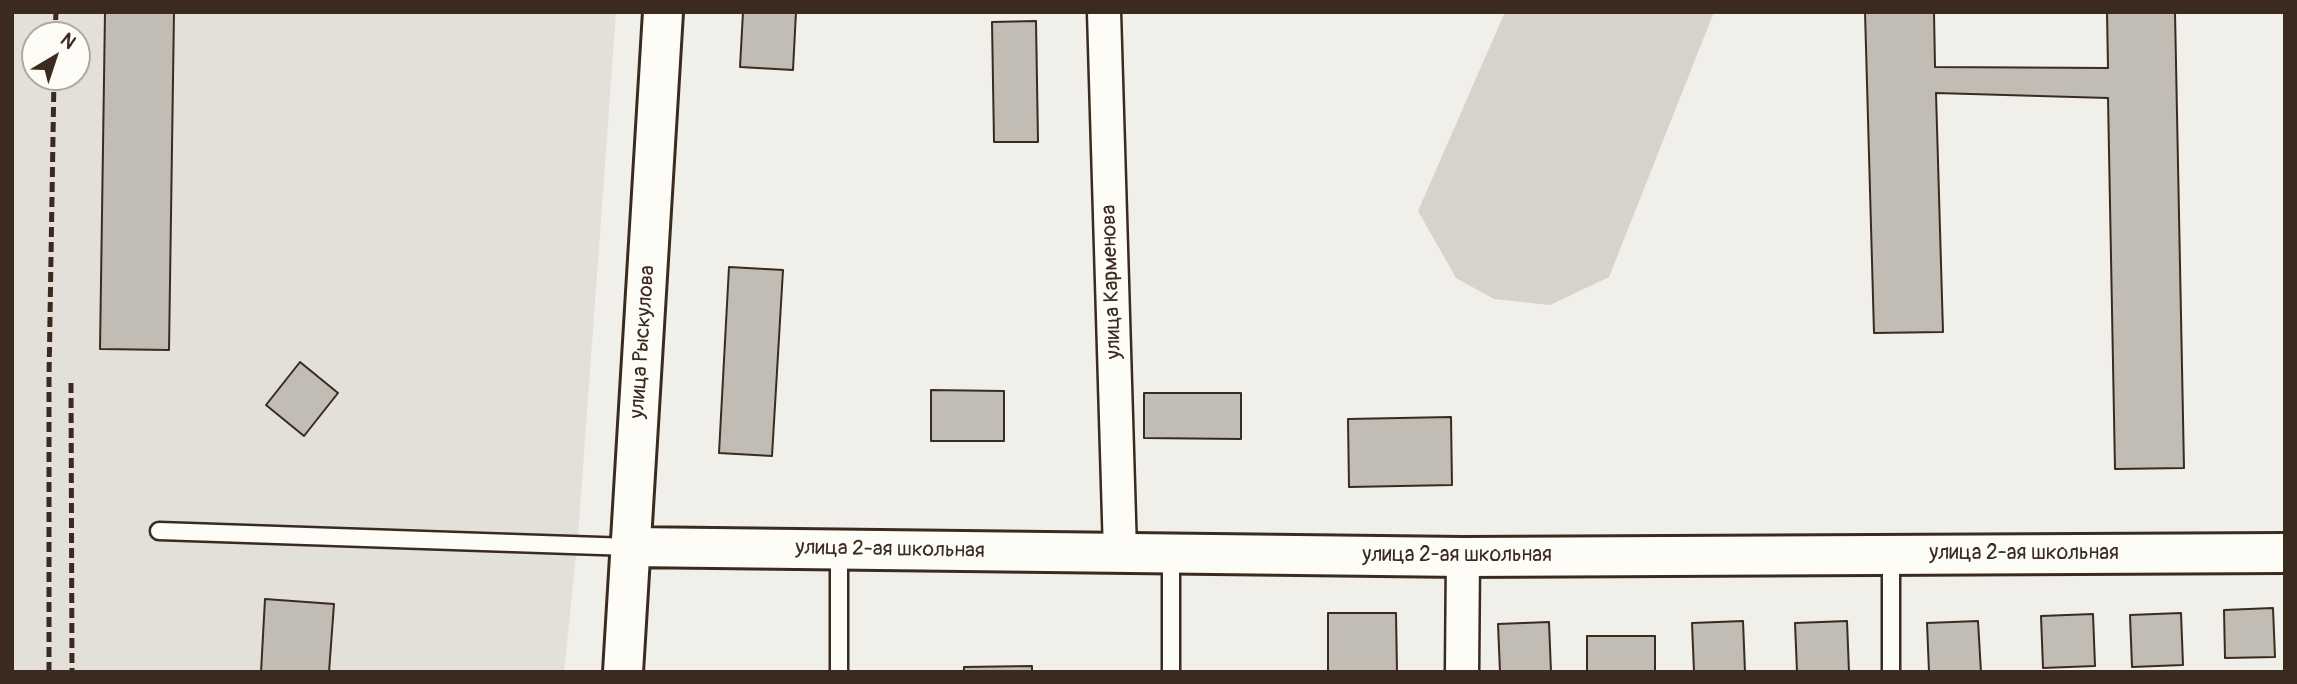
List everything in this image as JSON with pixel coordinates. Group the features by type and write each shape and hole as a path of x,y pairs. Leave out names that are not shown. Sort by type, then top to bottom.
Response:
{"street":[{"name":"улица Рыскулова","path":"624,672 663,12"},
{"name":"улица Карменова","path":"1104,12 1120,552"},
{"name":"улица 2-ая школьная","path":"630,547 1462,557 2285,553"},
{"path":"1462,557 1462,672"}],"lane":[{"path":"159,531 630,547"},
{"path":"839,549 839,672"},
{"path":"1171,553 1171,672"},
{"path":"1891,555 1891,672"}],"shaded area":[{"path":"12,12 616,12 578,537 564,672 12,672"},
{"path":"1505,12 1714,12 1609,277 1550,305 1494,299 1456,278 1418,211"}],"building":[{"path":"105,12 174,12 169,350 100,349"},
{"path":"743,12 796,12 793,70 740,67"},
{"path":"1865,12 1934,12 1935,67 2108,68 2107,12 2175,12 2184,468 2115,469 2108,98 1936,93 1943,332 1874,333"},
{"path":"1036,21 1038,142 994,142 992,22"},
{"path":"729,267 783,270 772,456 719,453"},
{"path":"300,362 338,393 304,436 266,405"},
{"path":"931,390 1004,391 1004,441 931,441"},
{"path":"1144,393 1241,393 1241,439 1144,438"},
{"path":"1451,417 1452,485 1349,487 1348,419"},
{"path":"265,599 334,604 329,672 261,672"},
{"path":"2273,608 2275,657 2225,658 2224,610"},
{"path":"1328,613 1396,613 1397,672 1328,672"},
{"path":"2181,613 2183,665 2132,667 2130,615"},
{"path":"2093,614 2095,666 2043,668 2041,616"},
{"path":"1743,621 1745,672 1694,672 1692,623"},
{"path":"1847,621 1849,672 1797,672 1795,623"},
{"path":"1978,621 1981,672 1929,672 1927,623"},
{"path":"1549,622 1551,672 1500,672 1498,624"},
{"path":"1587,636 1655,636 1655,672 1587,672"},
{"path":"1032,666 1032,672 964,672 964,667"}],"railway":[{"path":"56,12 56,21"},
{"path":"49,672 49,378 54,91"},
{"path":"71,383 72,672"}]}
